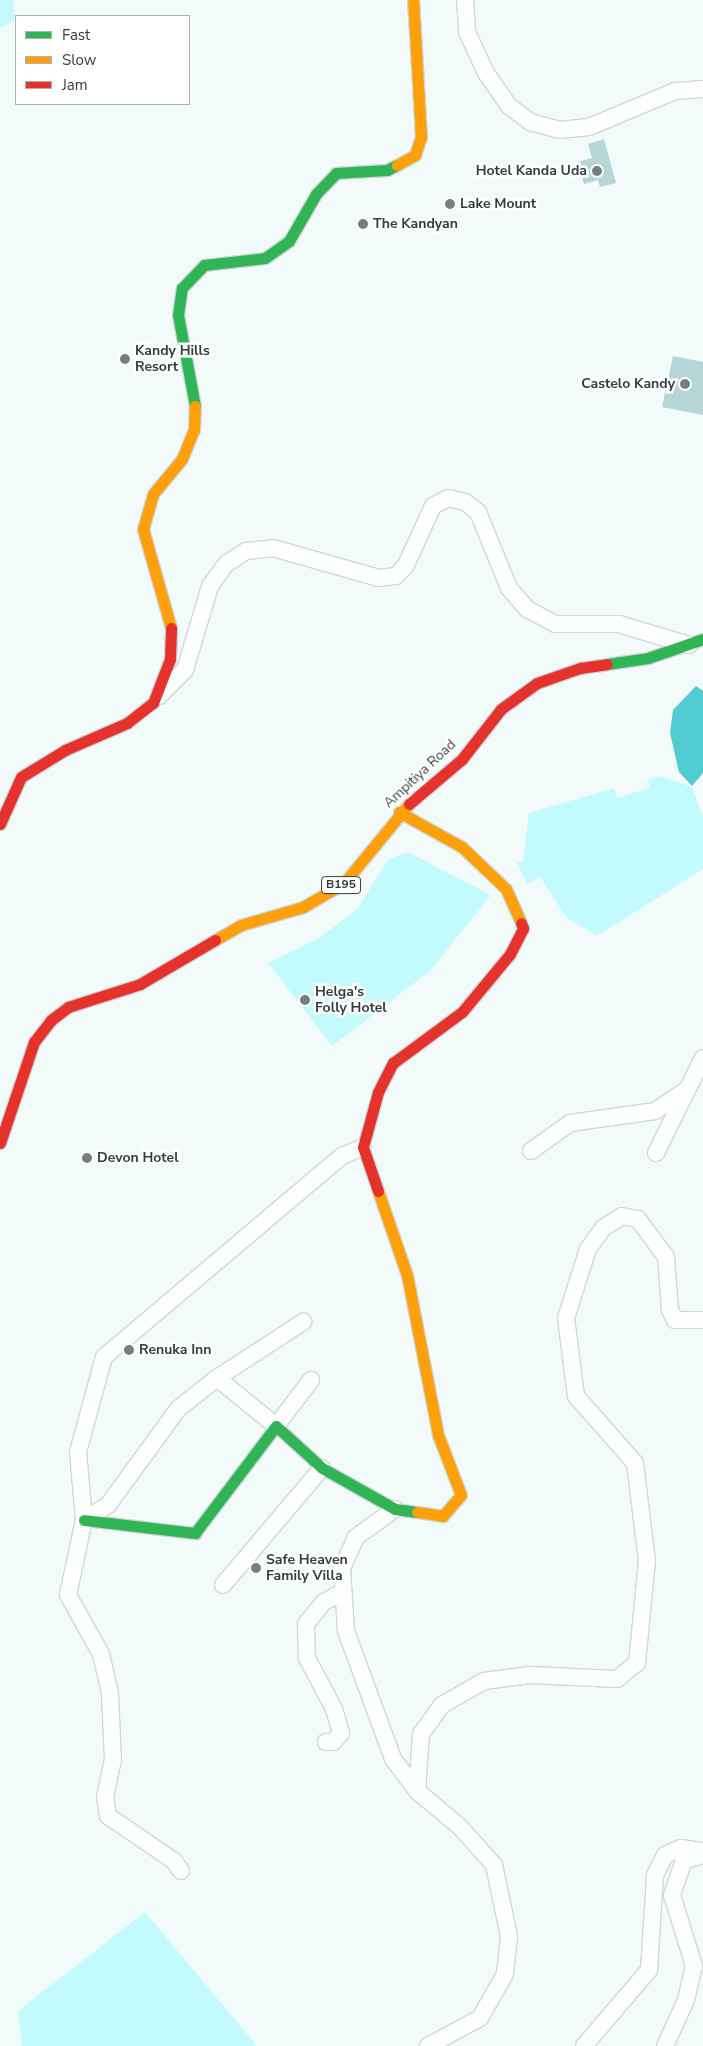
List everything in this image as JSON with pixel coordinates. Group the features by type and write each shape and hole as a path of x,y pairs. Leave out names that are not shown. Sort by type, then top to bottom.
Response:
{"street":[{"path":"153,703 170,659 171,621 149,561 143,529 153,494 182,459 194,430 195,400 178,315 182,288 204,265 265,258 289,241 316,194 336,173 387,170 415,155 421,137 413,0"},
{"path":"465,0 467,32 486,73 509,106 530,122 560,130 590,127 676,90 703,89"},
{"path":"0,824 21,777 65,750 127,723 153,703 185,670 210,586 226,564 246,551 273,548 379,578 396,576 406,565 434,506 448,498 465,502 478,512 509,588 527,609 555,624 619,624 697,642"},
{"name":"Ampitiya Road","path":"0,1143 4,1124 34,1042 51,1020 68,1007 140,984 241,925 303,907 344,883 399,812 462,759 501,709 537,683 580,668 648,658 697,642"},
{"path":"217,1378 276,1426 322,1468 394,1509 442,1516 462,1495 438,1435 407,1275 363,1147 378,1092 393,1063 462,1012 510,954 523,928 506,889 462,847 399,812"},
{"path":"656,1153 675,1121 686,1090 703,1058"},
{"path":"531,1151 570,1122 655,1112 686,1090"},
{"path":"181,1871 174,1861 108,1816 105,1797 113,1760 110,1694 101,1654 68,1595 84,1520 78,1452 104,1357 342,1156 363,1147"},
{"path":"418,1791 421,1734 442,1705 484,1681 532,1675 617,1679 637,1663 647,1561 635,1463 576,1396 566,1318 588,1250 604,1228 622,1216 638,1219 666,1258 670,1310 675,1320 703,1320"},
{"path":"84,1520 108,1505 178,1409 217,1378 303,1322"},
{"path":"84,1520 195,1533 311,1380"},
{"path":"223,1584 322,1468"},
{"path":"394,1509 356,1536 342,1569 341,1593 346,1631 392,1759 418,1791 460,1827 494,1864 509,1936 505,1974 480,2018 428,2046"},
{"path":"326,1742 332,1742 341,1733 334,1709 307,1658 306,1624 324,1602 341,1593"},
{"path":"584,2046 649,1970 655,1876 665,1855 681,1848 703,1851"},
{"path":"665,2046 686,2000 694,1966 672,1895 684,1860 703,1855"}],"shaded area":[{"path":"0,0 13,0 15,20 0,28"},
{"path":"660,776 692,787 703,818 703,869 597,936 567,918 540,877 527,884 517,862 523,862 529,813 614,788 617,798 650,788 648,780"},
{"path":"407,852 491,895 430,971 332,1046 268,963 319,938 357,909 388,860"},
{"path":"145,1912 257,2046 22,2046 18,2011"}],"water":[{"path":"696,686 703,691 703,773 692,786 679,772 670,733 673,710"}],"building":[{"name":"Hotel Kanda Uda","path":"604,139 616,183 600,187 598,180 584,184 578,162 592,158 588,144"},
{"name":"Castelo Kandy","path":"673,356 703,362 703,415 662,407"}],"traffic: fast":[{"path":"195,406 178,315 182,288 204,265 265,258 289,241 316,194 336,173 387,170 397,165"},
{"path":"607,664 648,658 703,639"},
{"path":"84,1520 195,1533 276,1426 322,1468 395,1509 417,1512"}],"traffic: slow":[{"path":"397,165 415,155 421,137 413,0"},
{"path":"171,628 143,529 153,494 182,459 194,430 195,406"},
{"path":"215,940 241,925 303,907 344,883 409,804"},
{"path":"399,812 462,847 506,889 521,923"},
{"path":"378,1191 407,1275 438,1435 461,1495 443,1516 417,1512"}],"traffic: jam":[{"path":"0,824 21,777 65,750 127,723 153,703 170,659 171,628"},
{"path":"409,804 462,759 501,709 537,683 580,668 607,664"},
{"path":"378,1191 363,1147 378,1092 393,1063 462,1012 510,954 523,928 521,923"},
{"path":"0,1143 34,1042 51,1020 68,1007 140,984 215,940"}],"place":[{"name":"Hotel Kanda Uda","path":"597,171"},
{"name":"Lake Mount","path":"450,204"},
{"name":"The Kandyan","path":"363,224"},
{"name":"Kandy Hills Resort","path":"125,359"},
{"name":"Castelo Kandy","path":"685,384"},
{"name":"Helga's Folly Hotel","path":"305,1000"},
{"name":"Devon Hotel","path":"87,1158"},
{"name":"Renuka Inn","path":"129,1350"},
{"name":"Safe Heaven Family Villa","path":"256,1568"}]}
